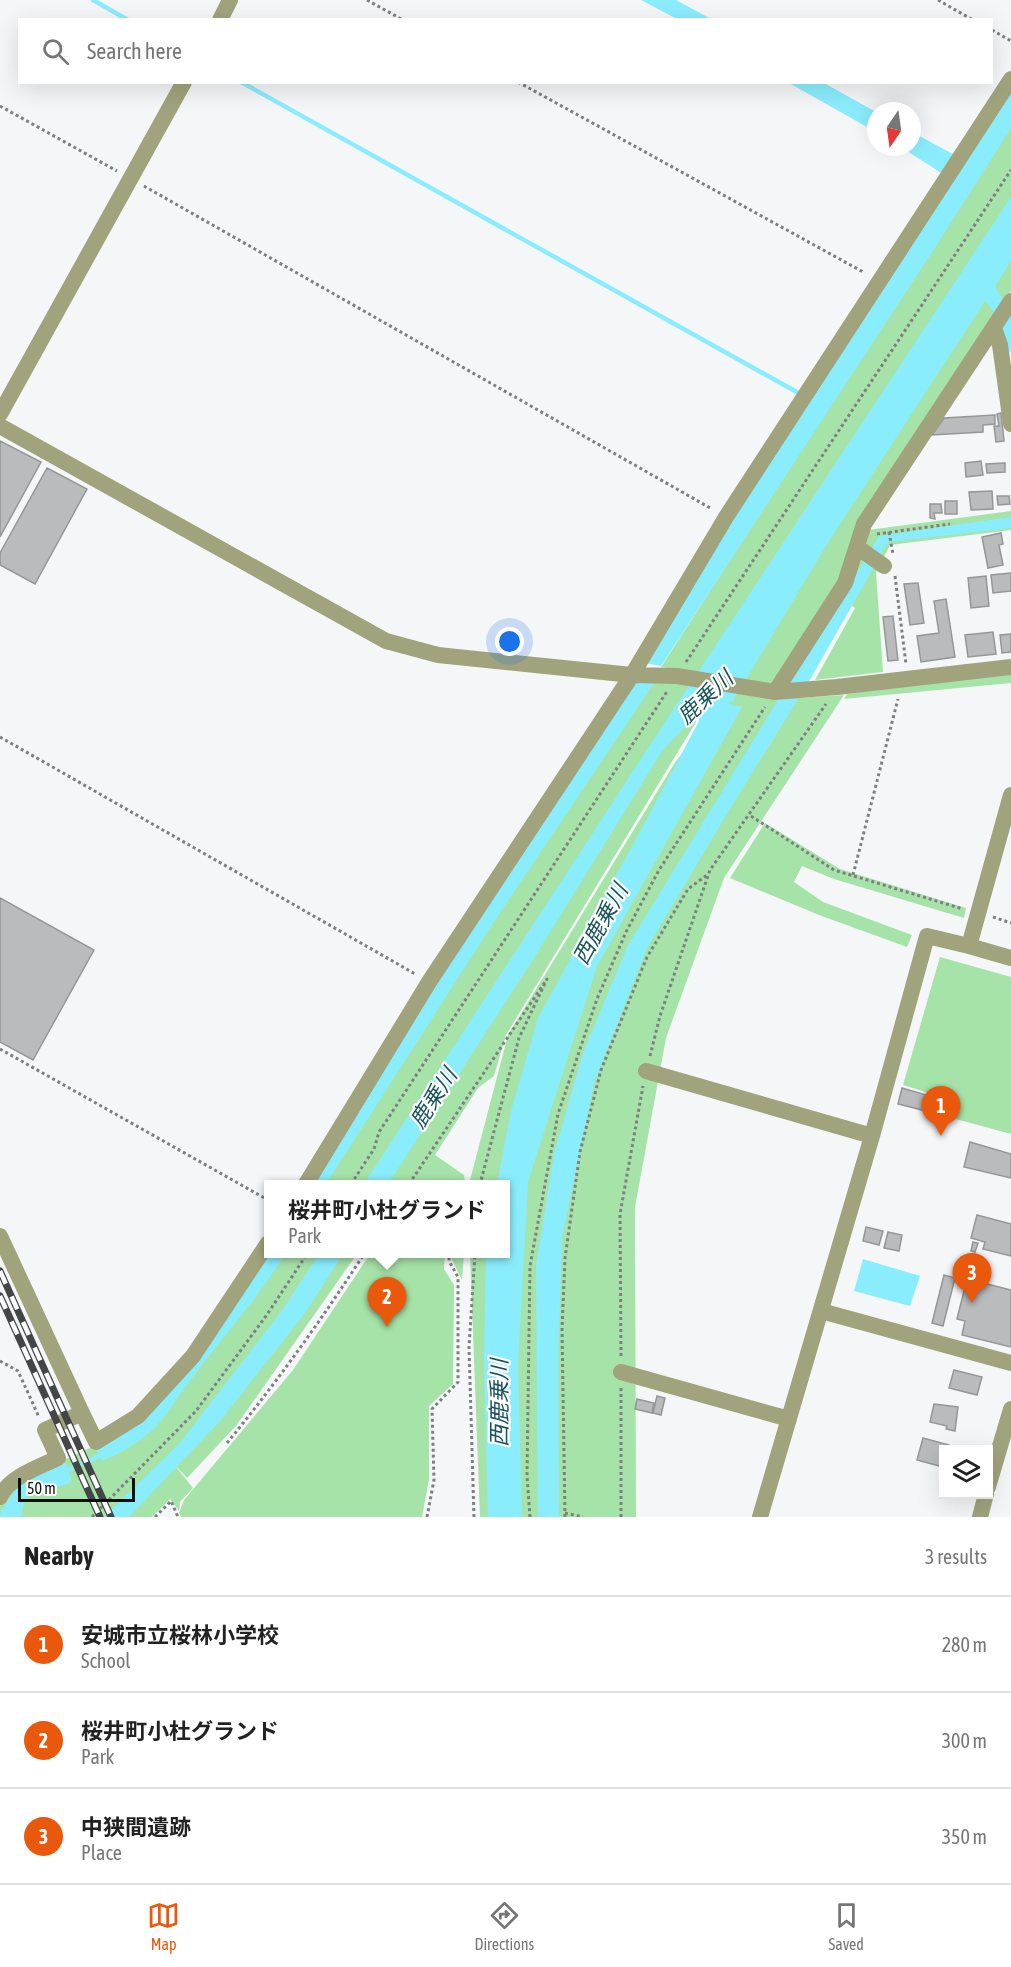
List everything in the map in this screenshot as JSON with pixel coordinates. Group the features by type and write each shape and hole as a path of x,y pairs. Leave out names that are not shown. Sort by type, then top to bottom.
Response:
{"street":[{"path":"221,18 231,0"},
{"path":"309,1180 429,982 632,675 726,517 1011,79"},
{"path":"0,414 183,84"},
{"path":"782,692 845,583 877,556 864,524 1002,315"},
{"path":"1002,315 1000,345 1011,424"},
{"path":"0,426 386,641 438,655 632,675 676,677 782,692 1011,666"},
{"path":"969,946 1011,795"},
{"path":"760,1517 872,1136 927,936 1011,958"},
{"path":"646,1071 872,1136"},
{"path":"0,1236 96,1442 138,1416 193,1356 264,1248"},
{"path":"821,1311 1011,1362"},
{"path":"621,1372 789,1419"},
{"path":"993,1470 1011,1409"},
{"path":"0,1497 3,1490 23,1476 58,1458 45,1430 82,1413"},
{"path":"980,1517 985,1499"}],"path":[{"path":"367,0 399,18"},
{"path":"938,0 970,18"},
{"path":"993,31 1011,41"},
{"path":"522,84 880,281"},
{"path":"0,105 726,517"},
{"path":"354,1180 374,1149 379,1132 1011,170"},
{"path":"890,532 950,524"},
{"path":"877,556 892,547 890,532"},
{"path":"890,532 877,556 907,672"},
{"path":"530,1517 527,1476 530,1266 558,1114 597,999 626,932 659,870 782,692"},
{"path":"853,875 898,699"},
{"path":"0,737 429,982"},
{"path":"751,816 834,870 972,911"},
{"path":"583,1517 565,1515 562,1329 565,1258 580,1152 601,1070 647,957 688,889 709,874"},
{"path":"983,915 1011,923"},
{"path":"412,1180 547,979 519,1038 481,1180"},
{"path":"0,1048 264,1198"},
{"path":"92,1517 196,1412 266,1316 304,1258"},
{"path":"227,1443 281,1377 322,1320 361,1258"},
{"path":"427,1517 434,1480 432,1409 458,1382 458,1277 449,1258"},
{"path":"474,1517 469,1347 475,1258"},
{"path":"0,1361 18,1371 45,1430"},
{"path":"155,1517 171,1501 178,1517"}],"green space":[{"path":"1011,113 1011,291 858,525 843,574 771,685 661,667 906,287"},
{"path":"1011,511 1011,530 890,545 876,572 883,672 815,680 855,608 840,598 868,530"},
{"path":"1011,672 1011,683 844,699 847,694"},
{"path":"632,678 688,684 696,722 506,1035 494,1076 478,1088 435,1155 464,1175 465,1180 311,1180"},
{"path":"732,693 799,698 844,695 724,878 666,1038 635,1207 636,1517 480,1517 470,1258 510,1258 510,1180 470,1180 508,1035 676,761"},
{"path":"765,823 840,869 966,908 964,918 834,879 802,866 794,882 823,902 912,935 907,947 819,915 730,878"},
{"path":"940,957 1011,977 1011,1134 926,1111 932,1094 903,1085"},
{"path":"265,1258 354,1258 236,1426 187,1478 173,1463 193,1488 180,1502 179,1511 170,1499 152,1517 0,1517 3,1496 25,1478 96,1445 137,1419"},
{"path":"367,1258 445,1258 444,1269 454,1285 453,1384 429,1406 429,1480 422,1517 181,1517 179,1513 184,1500 293,1370"},
{"path":"451,1258 464,1258 462,1280"}],"water":[{"path":"641,0 676,0 709,18 675,18"},
{"path":"1011,82 1011,128 661,666 645,663 773,452 949,178 915,156 921,156 921,137 962,159"},
{"path":"791,84 826,84 867,107 867,127"},
{"path":"1011,197 1011,261 995,286 1011,315 1011,353 994,313 985,301 827,544 733,701 727,703 742,707 597,966 528,1182 518,1364 522,1517 488,1517 484,1361 486,1258 510,1258 510,1180 498,1180 511,1111 538,1018 699,721 699,712 662,751 534,958 391,1180 367,1180"},
{"path":"1011,517 1011,528 888,542 807,685 788,686 879,536"},
{"path":"636,678 656,680 495,920 329,1180 311,1180 373,1078"},
{"path":"800,696 647,948 594,1083 562,1238 558,1360 559,1517 538,1517 536,1266 554,1154 583,1053 628,945 780,697"},
{"path":"265,1258 282,1258 164,1417 138,1441 102,1461 95,1448 138,1423"},
{"path":"316,1258 340,1258 305,1313 220,1421 129,1517 104,1517 179,1444 283,1309"},
{"path":"863,1259 920,1276 910,1306 854,1291"},
{"path":"64,1459 72,1482 25,1498 21,1517 0,1517 1,1511 21,1481"}],"building":[{"path":"1001,413 1004,441 996,442 994,426 999,426 997,414"},
{"path":"995,415 995,424 983,425 983,432 932,435 944,418"},
{"path":"0,441 41,462 0,537"},
{"path":"981,461 983,475 966,477 965,463"},
{"path":"1005,463 1005,472 987,473 986,464"},
{"path":"47,468 87,489 35,584 0,565 0,553"},
{"path":"992,491 993,509 971,510 969,492"},
{"path":"997,496 1009,496 1010,504 998,505"},
{"path":"945,501 957,501 957,514 945,514"},
{"path":"930,504 941,504 942,513 934,513 935,519 930,518"},
{"path":"1001,533 1003,544 999,545 1003,565 988,568 982,537"},
{"path":"1011,573 1011,591 993,593 991,575"},
{"path":"986,576 989,606 971,608 968,578"},
{"path":"918,583 924,623 910,625 904,584"},
{"path":"946,599 955,657 921,662 917,636 939,633 934,601"},
{"path":"893,616 898,660 888,661 883,617"},
{"path":"993,632 996,654 968,657 965,635"},
{"path":"1011,634 1011,652 1002,653 1000,635"},
{"path":"0,898 94,950 33,1060 0,1042"},
{"path":"902,1088 926,1095 922,1110 898,1104"},
{"path":"970,1142 1011,1154 1011,1178 964,1167"},
{"path":"977,1215 1011,1224 1011,1256 983,1249 985,1242 971,1238"},
{"path":"866,1227 883,1231 879,1245 863,1241"},
{"path":"888,1232 902,1235 899,1251 884,1248"},
{"path":"973,1242 978,1243 975,1252 971,1251"},
{"path":"944,1275 955,1278 943,1326 932,1323"},
{"path":"967,1279 1011,1290 1011,1347 962,1335 965,1321 957,1319"},
{"path":"954,1370 982,1377 977,1395 949,1388"},
{"path":"657,1396 665,1398 661,1415 653,1413"},
{"path":"637,1399 654,1403 652,1413 635,1409"},
{"path":"934,1404 958,1407 955,1431 946,1429 947,1426 930,1422"},
{"path":"923,1438 949,1445 939,1445 939,1466 917,1460"}],"waterway":[{"path":"93,0 124,18"},
{"path":"245,84 802,395"},
{"path":"63,1472 104,1454"}],"railway":[{"path":"0,1271 111,1517"},
{"path":"0,1296 100,1517"}],"place":[{"name":"安城市立桜林小学校","path":"941,1136"},
{"name":"中狭間遺跡","path":"972,1303"},
{"name":"桜井町小杜グランド","path":"387,1327"}],"water label":[{"name":"鹿乗川","path":"705,697"},
{"name":"西鹿乗川","path":"600,924"},
{"name":"鹿乗川","path":"433,1098"},
{"name":"西鹿乗川","path":"499,1403"}]}
